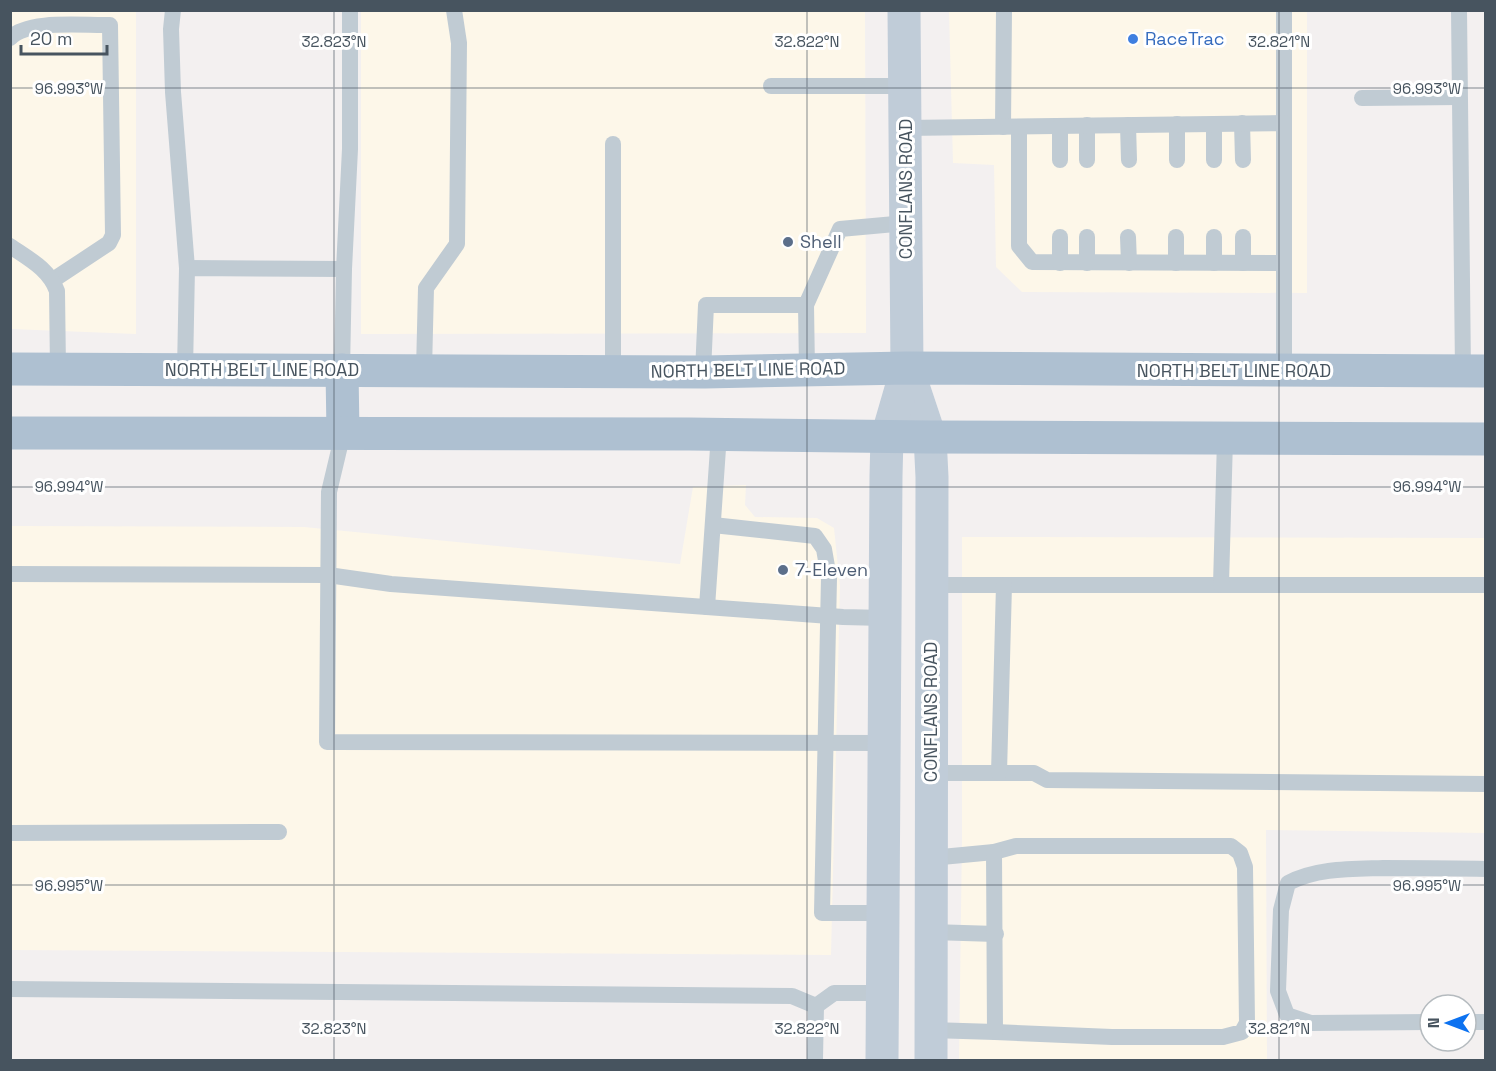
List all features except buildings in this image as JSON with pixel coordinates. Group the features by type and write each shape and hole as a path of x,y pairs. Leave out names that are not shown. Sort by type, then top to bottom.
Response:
{"main road":[{"name":"CONFLANS ROAD","path":"882,1060 887,437 907,368 904,10"},
{"name":"NORTH BELT LINE ROAD","path":"10,369 703,372 907,368 1474,371"},
{"name":"CONFLANS ROAD","path":"907,368 930,437 932,477 931,1046"},
{"path":"342,370 344,433"},
{"path":"10,433 719,434 887,437 1485,439"},
{"path":"882,913 931,922"}],"lane":[{"path":"173,10 171,29 174,114 187,268 185,370"},
{"path":"342,370 350,149 350,10"},
{"path":"424,370 426,288 457,244 459,43 453,10"},
{"path":"1004,10 1019,246 1032,262 1284,263"},
{"path":"1284,10 1284,371"},
{"path":"1458,10 1459,97 1474,371"},
{"path":"10,38 15,33 33,26 110,25 113,235 109,243 53,280"},
{"path":"771,86 905,86"},
{"path":"1362,98 1459,97"},
{"path":"1242,123 1243,160"},
{"path":"905,128 1284,123"},
{"path":"1177,124 1177,160"},
{"path":"1214,124 1214,160"},
{"path":"1087,125 1087,160"},
{"path":"1128,125 1129,160"},
{"path":"1060,126 1060,160"},
{"path":"613,144 613,371"},
{"path":"807,370 806,305 840,229 906,223"},
{"path":"1060,237 1060,263"},
{"path":"1087,237 1087,263"},
{"path":"1128,237 1129,263"},
{"path":"1176,237 1176,263"},
{"path":"1214,237 1214,263"},
{"path":"1243,237 1243,263"},
{"path":"10,246 43,268 53,280 59,308 58,369"},
{"path":"187,268 344,269"},
{"path":"703,372 705,306 806,305"},
{"path":"344,433 329,492 327,742 884,743"},
{"path":"707,607 719,434"},
{"path":"1221,585 1225,439"},
{"path":"713,525 815,536 824,549 829,578 822,912 882,913"},
{"path":"10,574 328,575 391,584 827,616 884,618"},
{"path":"932,585 1485,585"},
{"path":"999,773 1004,585"},
{"path":"931,773 1034,773 1047,780 1485,784"},
{"path":"10,833 279,832"},
{"path":"931,858 994,852 1016,846 1231,846 1240,853 1245,867 1247,1023 1242,1032 1223,1037 1112,1037 995,1032 931,1046"},
{"path":"994,852 995,1032"},
{"path":"1418,1022 1311,1023 1287,1015 1278,991 1281,910 1288,883 1302,876 1336,869 1423,867 1485,869"},
{"path":"931,922 996,934"},
{"path":"10,989 792,996 816,1006"},
{"path":"816,1006 834,993 882,993"},
{"path":"815,1060 816,1006"}],"shaded area":[{"path":"11,11 136,11 136,334 11,329"},
{"path":"361,11 865,11 866,333 361,334"},
{"path":"949,11 1307,11 1307,293 1022,292 996,267 994,165 953,163"},
{"path":"746,485 745,505 755,517 817,518 834,528 840,586 831,955 11,950 11,526 304,527 680,564 693,487"},
{"path":"962,537 1485,538 1485,833 1266,830 1267,1060 959,1060"}],"place":[{"name":"RaceTrac","path":"1133,39"},
{"name":"Shell","path":"788,242"},
{"name":"7-Eleven","path":"783,570"}]}
